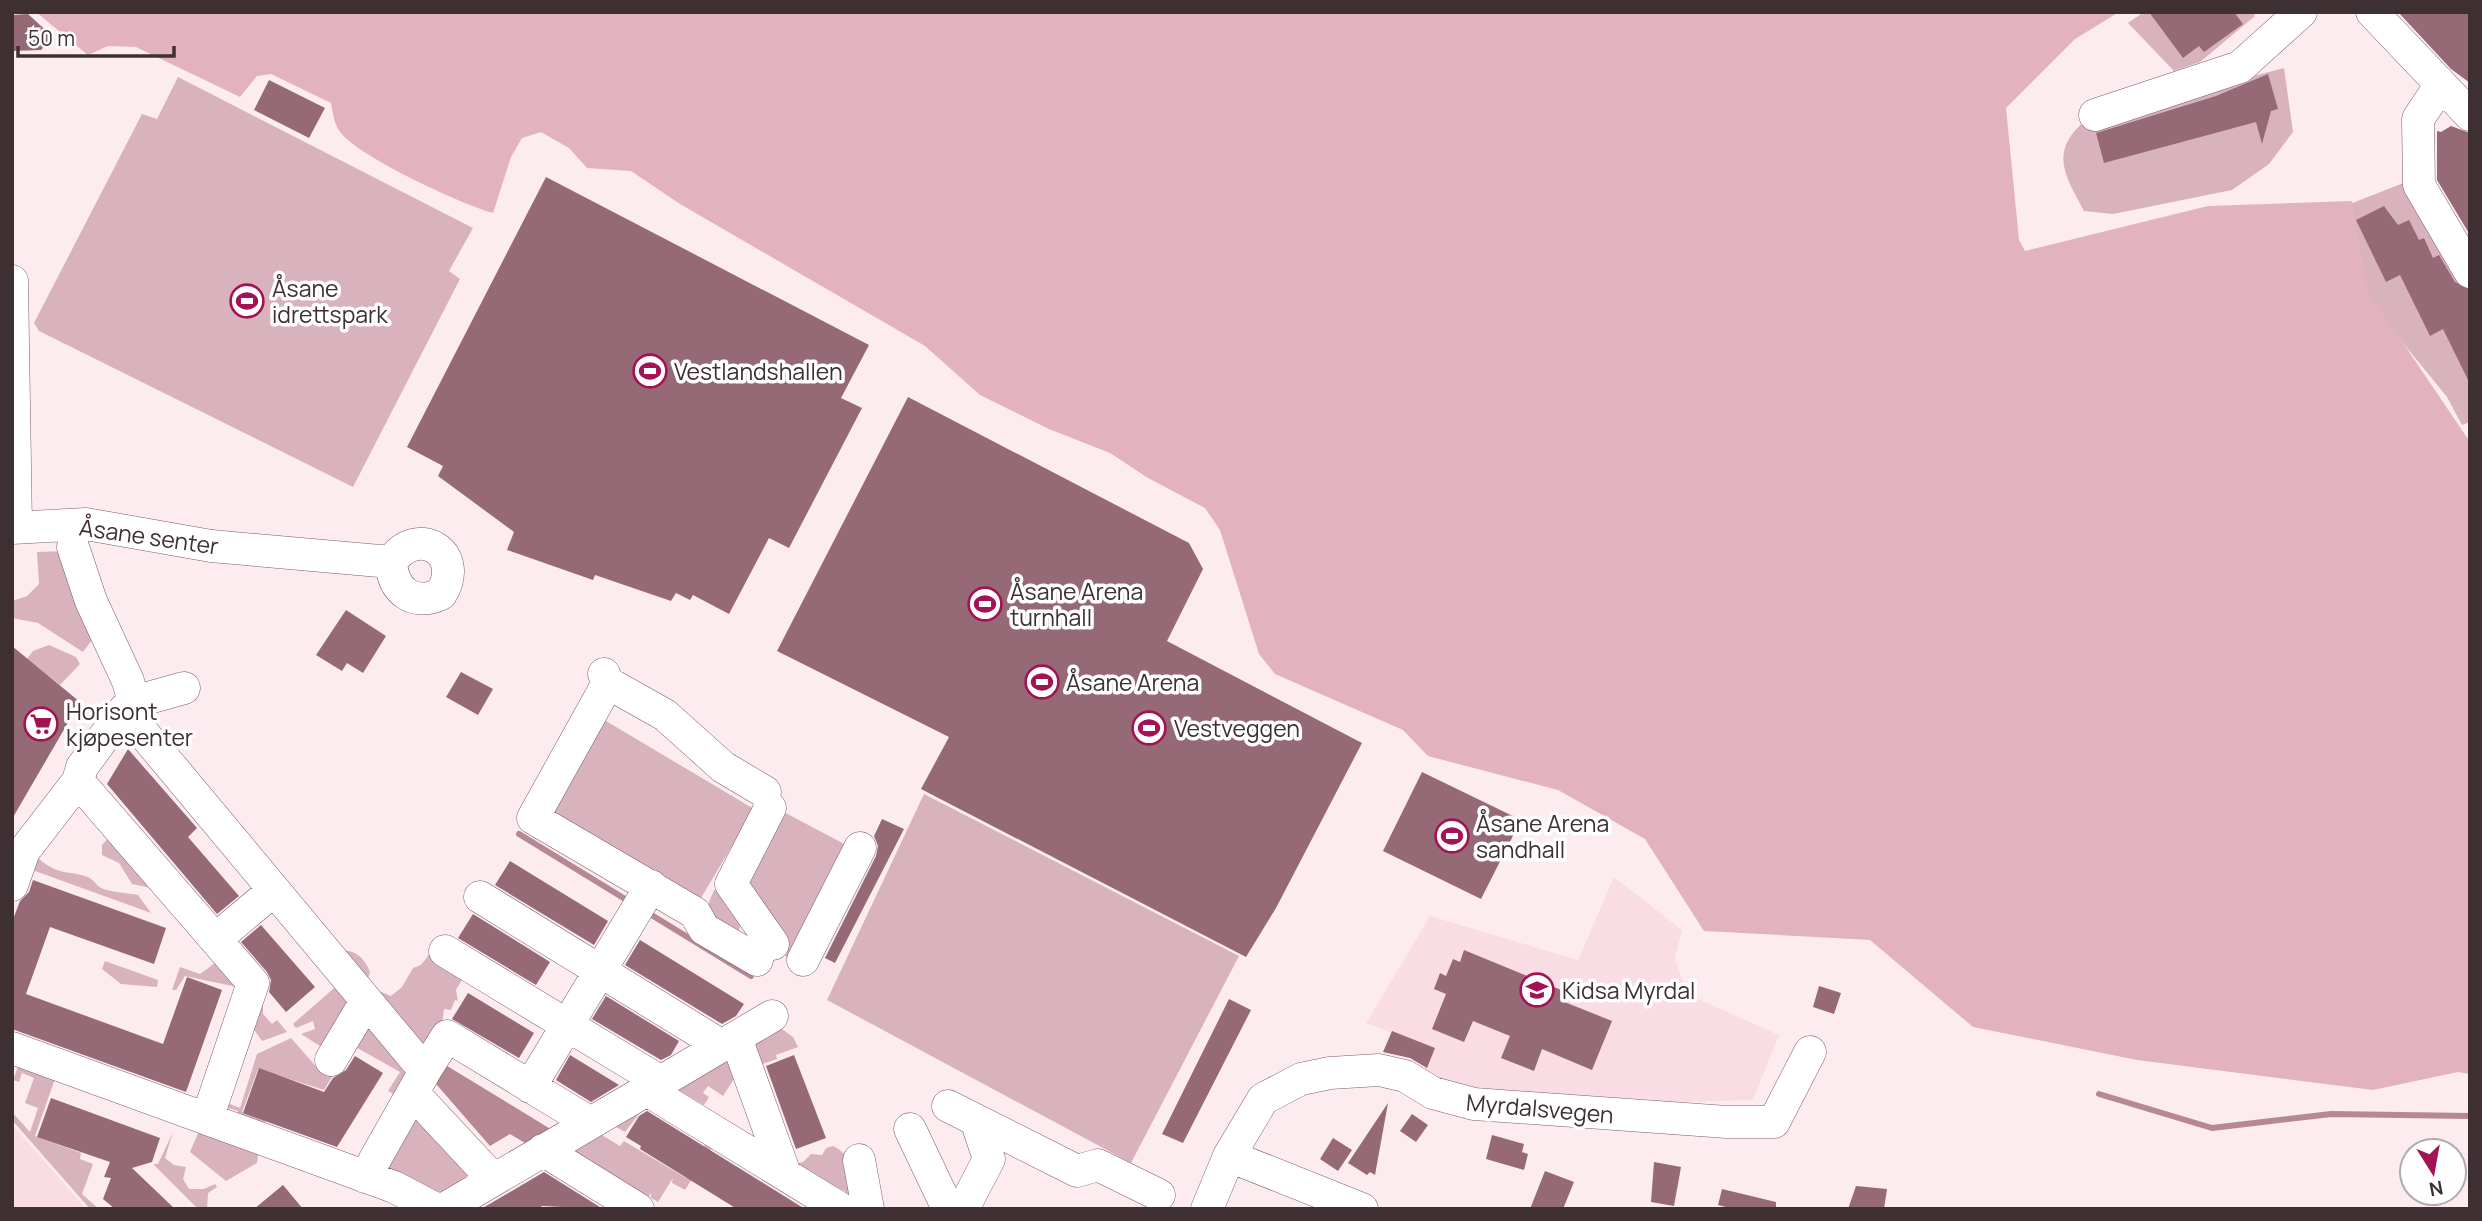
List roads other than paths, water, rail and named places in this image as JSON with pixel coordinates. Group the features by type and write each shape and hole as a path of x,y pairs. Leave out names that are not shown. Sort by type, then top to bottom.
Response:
{"street":[{"path":"2095,115 2240,67 2301,12"},
{"path":"2372,12 2470,115"},
{"path":"2441,86 2418,119 2419,185 2470,272"},
{"path":"12,281 14,528"},
{"name":"Åsane senter","path":"14,528 86,524 244,549 391,562"},
{"path":"73,547 91,601 128,681 135,704 273,891 366,1001 419,1082 493,1179"},
{"path":"606,678 665,715 723,767 767,800 731,884 765,952 704,929 695,913 642,903 533,818 584,714 606,678"},
{"path":"12,885 24,851 78,781 82,768 135,704 184,688"},
{"path":"78,781 218,938 253,983 207,1119"},
{"path":"803,960 860,848"},
{"path":"218,938 273,891"},
{"path":"480,897 600,971 729,1042 785,1174"},
{"path":"530,1087 642,903"},
{"path":"445,951 567,1025 785,1174 841,1209"},
{"path":"331,1060 366,1001"},
{"path":"12,1048 449,1207 772,1016"},
{"path":"365,1177 447,1036 589,1122"},
{"name":"Myrdalsvegen","path":"1207,1209 1229,1156 1262,1099 1301,1079 1330,1073 1379,1070 1405,1076 1433,1093 1475,1104 1727,1122 1774,1122 1810,1052"},
{"path":"948,1106 1077,1171 1098,1166 1159,1195"},
{"path":"963,1209 989,1159 976,1120"},
{"path":"910,1129 948,1209"},
{"path":"543,1150 638,1209"},
{"path":"1229,1156 1362,1209"},
{"path":"859,1160 868,1209"}],"waterway":[{"path":"519,834 630,902"},
{"path":"645,911 751,976"},
{"path":"2099,1094 2212,1128 2331,1114 2470,1116"}],"place":[{"name":"Åsane idrettspark","path":"247,301"},
{"name":"Vestlandshallen","path":"650,371"},
{"name":"Åsane Arena turnhall","path":"985,604"},
{"name":"Åsane Arena","path":"1042,682"},
{"name":"Horisont kjøpesenter","path":"41,724"},
{"name":"Vestveggen","path":"1149,728"},
{"name":"Åsane Arena sandhall","path":"1452,836"},
{"name":"Kidsa Myrdal","path":"1537,990"}]}
